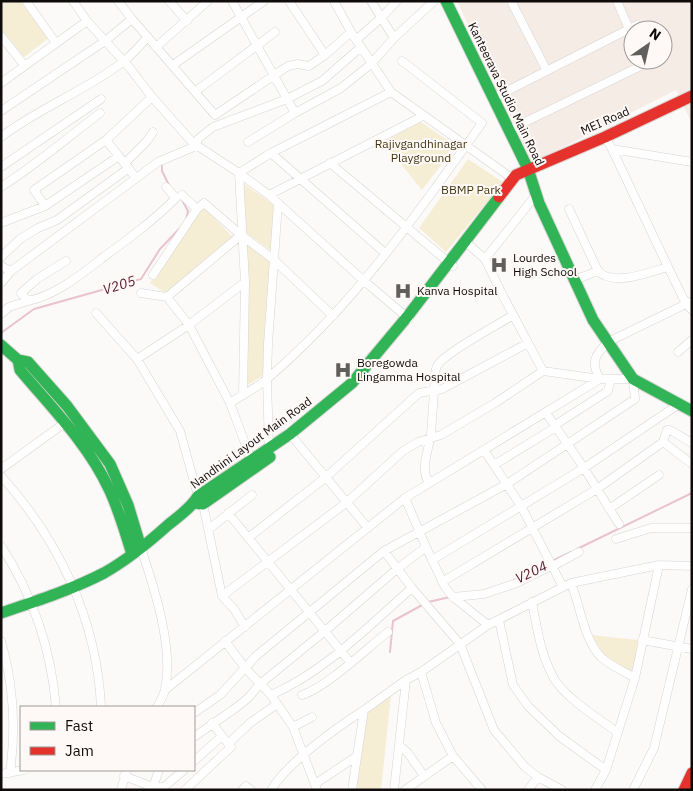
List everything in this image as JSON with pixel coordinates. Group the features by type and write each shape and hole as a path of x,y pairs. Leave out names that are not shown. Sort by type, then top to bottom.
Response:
{"street":[{"path":"26,1 56,43"},
{"path":"73,1 87,21 124,61 152,97 184,131 194,145 239,173 278,203 409,319"},
{"path":"118,1 132,20 215,115 288,66 298,64 309,66 325,55 350,32"},
{"path":"169,1 188,21"},
{"path":"156,47 188,21 208,1"},
{"path":"232,1 295,113"},
{"path":"173,66 264,1"},
{"path":"290,1 325,55"},
{"path":"334,1 350,32 391,92 513,179"},
{"path":"372,1 379,16 394,38"},
{"path":"356,40 379,16 397,1"},
{"path":"248,142 341,88 372,64 394,38 434,1"},
{"name":"Kanteerava Studio Main Road","path":"446,1 529,172 536,194 593,320 633,379 692,411"},
{"path":"617,1 625,20"},
{"path":"514,2 547,71"},
{"path":"1,111 132,20"},
{"path":"1,83 87,21"},
{"path":"196,91 275,32"},
{"path":"493,98 623,32"},
{"path":"1,36 25,66"},
{"path":"1,137 124,61 148,37"},
{"path":"1,284 11,271 158,162 194,145 198,139 213,127 287,99 322,81 361,47"},
{"path":"230,403 267,379 333,316 427,200 482,123 402,61"},
{"path":"509,130 632,70"},
{"path":"239,173 271,153 391,92"},
{"name":"MEI Road","path":"609,143 692,96"},
{"path":"45,206 34,190 106,140 152,97"},
{"path":"1,167 101,98"},
{"name":"MEI Road","path":"529,172 609,143 692,102"},
{"path":"1,187 26,171 100,113"},
{"path":"269,196 423,116"},
{"path":"1,257 20,239 38,228 57,220 127,166 153,132"},
{"path":"106,140 136,178"},
{"path":"609,143 692,162"},
{"path":"600,379 595,371 594,364 600,351 608,342 690,305 668,267 609,143"},
{"path":"271,153 385,253"},
{"path":"1,223 45,206 120,156"},
{"path":"330,164 451,264 469,245 520,178 529,172"},
{"name":"Nandhini Layout Main Road","path":"1,613 73,587 106,571 136,551 198,501 253,464 269,448 292,437 352,383 409,319 516,174 529,172"},
{"path":"239,173 245,282 243,394"},
{"path":"1,314 9,307 45,296 79,276 142,230 176,198 166,187"},
{"path":"485,259 536,194"},
{"path":"182,195 197,209"},
{"path":"269,448 267,379 278,203"},
{"path":"153,276 197,209 204,204 241,235 274,259 333,316"},
{"path":"569,209 601,275 614,279 668,267"},
{"path":"167,297 241,235"},
{"path":"469,245 485,259 543,372"},
{"path":"28,301 21,293 37,278 66,260"},
{"path":"1,266 11,271"},
{"path":"574,280 598,271"},
{"path":"137,359 189,325 245,282"},
{"path":"142,293 167,297 189,325 230,403 253,464 292,437 368,528"},
{"path":"96,313 137,359 180,431 198,501 209,529 222,596 234,609 245,627"},
{"path":"427,479 424,474 430,439 434,375 440,362 513,315"},
{"path":"678,352 692,340"},
{"path":"248,538 325,478 419,393 442,389 528,344"},
{"path":"1,345 18,360 28,362 67,406 110,464 128,505 136,551"},
{"path":"18,360 20,370 66,422 90,455 105,480 155,592 167,655 165,690 157,706"},
{"path":"195,712 220,695 256,656 384,551 507,484 635,399 633,379 600,379 543,372 441,435 418,442 403,451 346,503 222,596"},
{"path":"165,690 406,498 600,379"},
{"path":"494,465 608,391 611,379"},
{"path":"432,560 584,468 679,404"},
{"path":"546,413 584,468 619,524"},
{"path":"1,469 66,422"},
{"path":"442,582 597,489 663,442 669,430 692,443"},
{"path":"663,442 692,464"},
{"path":"484,450 521,506 552,563 567,585 580,609 586,633 602,657 635,678"},
{"path":"609,508 659,475"},
{"path":"1,476 26,505 47,536 73,587 92,644 101,706"},
{"path":"209,529 252,495"},
{"path":"406,498 442,582 452,596 488,625"},
{"path":"228,513 350,662"},
{"path":"616,539 651,528 692,528"},
{"path":"1,546 32,602 48,656 56,706"},
{"path":"195,736 248,698 260,684 426,547"},
{"path":"384,551 424,603 460,644 494,730 525,767 538,777 562,790"},
{"path":"452,596 484,594 517,583 552,563 579,552"},
{"path":"595,790 606,770 635,678 659,565"},
{"path":"271,790 278,778 303,755 406,680 421,672 488,625 567,585 659,565 692,566"},
{"path":"271,695 296,683 342,651 412,588"},
{"path":"633,790 654,748 692,588"},
{"path":"532,602 544,654 556,681 576,702 617,732"},
{"path":"498,620 514,685 528,706 559,736 606,770"},
{"path":"302,695 326,681 388,632"},
{"path":"642,640 692,649"},
{"path":"1,641 8,666 13,702 14,738 5,774 20,771"},
{"path":"225,641 245,668 271,695 292,727 316,787 357,756"},
{"path":"421,672 436,723 453,756 479,789"},
{"path":"394,790 406,680"},
{"path":"186,790 231,748 250,723 281,710"},
{"path":"352,790 364,710"},
{"path":"292,727 312,717"},
{"path":"212,723 231,748"},
{"path":"195,760 222,736"},
{"path":"400,746 408,753 424,776"},
{"path":"405,790 453,756"},
{"path":"152,788 159,771"},
{"path":"121,790 125,773 152,788 164,787 183,771"},
{"path":"684,790 692,773"},
{"path":"528,790 538,777"},
{"path":"242,790 246,786 251,790"}],"shaded area":[{"path":"457,1 692,1 692,124 676,90 532,163"}],"green space":[{"path":"1,1 20,1 49,38 24,57 1,29"},
{"name":"Rajivgandhinagar Playground","path":"421,122 456,146 422,190 383,142"},
{"name":"BBMP Park","path":"468,159 503,182 446,252 419,228"},
{"path":"243,183 274,205 271,251 245,232"},
{"path":"204,208 233,237 167,294 150,283 199,211"},
{"path":"245,243 271,261 265,374 248,385"},
{"path":"592,635 638,640 633,674 604,655"},
{"path":"392,686 381,790 348,790 361,707"}],"waterway":[{"name":"V205","path":"162,166 162,171 169,185"},
{"name":"V205","path":"182,200 188,211 186,220"},
{"name":"V205","path":"1,333 34,309 141,279 160,249 180,228"},
{"name":"V204","path":"577,549 692,493"},
{"name":"V204","path":"552,561 571,552"},
{"name":"V204","path":"514,580 535,570"},
{"name":"V204","path":"428,602 450,597"},
{"name":"V204","path":"390,652 393,621 424,604"}],"traffic: fast":[{"path":"446,1 528,169 539,203 593,320 633,379 692,411"},
{"path":"1,613 79,585 121,563 185,512 198,496 290,434 352,383 407,317 499,197"},
{"path":"1,345 18,360 28,362 67,406 110,464 128,505 141,548"},
{"path":"18,360 20,370 69,427 91,457 116,505 132,554"},
{"path":"194,503 203,504 270,457"}],"traffic: jam":[{"path":"499,197 516,175 605,137 692,96"},
{"path":"684,790 692,773"}],"place":[{"name":"Lourdes High School","path":"499,265"},
{"name":"Kanva Hospital","path":"403,291"},
{"name":"Boregowda Lingamma Hospital","path":"343,370"}]}
